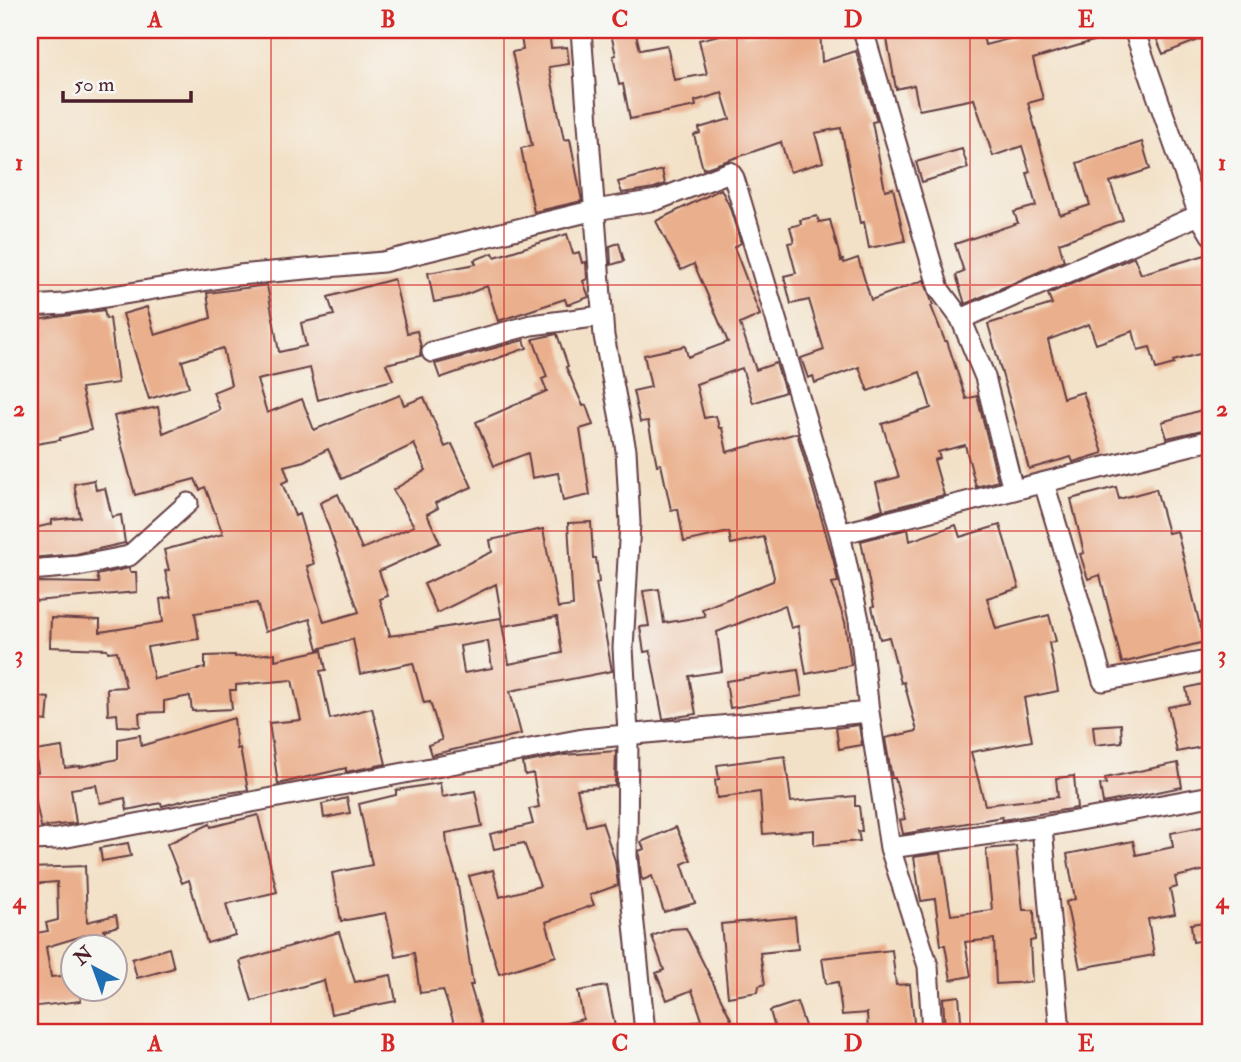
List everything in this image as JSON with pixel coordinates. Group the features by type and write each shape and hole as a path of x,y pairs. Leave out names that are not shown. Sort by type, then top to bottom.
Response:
{"street":[{"path":"581,30 604,336 626,450 628,474 630,523 623,649 628,733 627,856 645,1032"},
{"path":"863,30 939,289 961,319 985,377 1013,490"},
{"path":"1134,30 1199,215 1211,235"},
{"path":"30,306 64,304 239,275 383,262 595,210 657,200 730,172 738,191 840,534 859,620 869,712 890,848 928,967 932,1032"},
{"path":"961,319 1199,215"},
{"path":"432,352 531,324 602,316"},
{"path":"840,534 1211,440"},
{"path":"1044,483 1103,681 1211,660"},
{"path":"30,570 78,566 129,556 188,503"},
{"path":"30,840 57,839 583,739 869,712"},
{"path":"890,848 1042,827 1211,796"},
{"path":"1042,827 1060,1032"}],"building":[{"path":"520,30 549,30 551,48 567,47 569,64 549,67 564,140 570,139 582,201 534,212 521,148 532,146 512,52 523,50"},
{"path":"610,30 635,30 640,50 667,45 674,80 707,74 699,40 739,30 743,30 744,34 820,30 822,62 856,51 877,121 872,122 885,190 893,188 905,241 869,248 864,222 860,223 841,128 815,133 823,162 790,172 781,142 703,169 694,135 700,133 699,128 730,119 722,93 695,101 696,106 630,119 623,84 619,85"},
{"path":"906,30 982,30 985,45 1036,32 1035,30 1119,30 1120,33 1033,59 1043,99 1028,103 1060,215 1090,205 1077,163 1142,142 1150,169 1110,182 1123,220 1059,243 1064,261 965,304 956,275 964,272 955,244 1018,223 1014,212 1036,206 1027,173 1030,172 1022,146 993,156 974,99 919,110 914,85 896,89 886,33"},
{"path":"1153,30 1211,30 1211,35 1163,54"},
{"path":"962,149 968,168 922,182 916,162"},
{"path":"662,170 665,184 622,193 618,182"},
{"path":"721,189 741,243 734,247 760,315 740,324 756,370 776,363 785,392 753,403 742,368 696,384 704,418 716,416 719,428 722,428 727,452 797,433 834,562 838,582 832,583 845,622 851,665 806,674 798,626 791,628 785,605 717,632 722,671 689,676 696,714 663,719 650,651 644,652 640,627 649,626 643,591 659,589 664,623 705,616 702,609 773,581 774,577 764,537 731,544 729,532 684,542 678,509 671,510 661,464 657,465 648,421 640,422 633,391 651,387 644,355 685,346 688,357 728,342 694,264 681,270 656,221"},
{"path":"817,216 819,222 830,220 841,261 844,263 858,258 871,300 924,280 966,399 977,396 998,481 976,487 965,445 938,452 940,458 934,460 944,495 865,515 883,509 876,483 899,477 882,424 931,408 920,372 868,391 859,367 815,383 813,376 808,378 801,358 824,350 809,300 791,304 784,276 796,273 788,243 794,242 790,227 801,224 800,220"},
{"path":"567,234 573,254 579,252 582,263 586,262 587,279 583,281 589,297 567,305 565,299 498,321 487,286 460,297 434,302 428,273 476,264 474,260 493,253 495,257"},
{"path":"619,243 624,261 611,265 610,246"},
{"path":"1205,255 1211,279 1211,351 1173,361 1174,364 1156,369 1150,347 1138,350 1133,331 1096,344 1089,324 1048,340 1063,398 1083,392 1103,453 1073,462 1071,457 1029,469 988,324 1052,304 1048,294 1134,257 1141,274"},
{"path":"394,279 407,333 417,331 420,356 386,364 393,380 318,400 310,368 257,380 267,413 302,399 314,430 400,395 404,405 424,397 445,447 452,444 472,487 435,503 438,508 427,514 440,543 379,571 388,596 380,599 390,635 388,636 501,618 509,664 562,653 557,617 503,626 496,584 437,613 424,584 492,552 490,540 543,529 558,608 573,606 568,523 591,522 593,558 596,558 599,582 596,583 612,671 510,691 521,734 431,755 428,745 442,740 430,702 424,703 413,663 360,674 353,639 318,649 310,619 265,632 257,603 195,613 199,639 147,647 154,679 205,668 205,656 235,657 275,653 275,660 322,650 326,670 320,671 330,719 372,708 386,764 346,772 346,768 278,784 269,723 301,720 292,680 236,685 236,690 230,690 232,709 192,711 190,696 164,701 164,712 139,713 140,727 118,726 117,714 108,715 107,688 126,687 117,651 50,647 51,618 100,620 100,632 163,622 160,599 171,597 165,571 169,570 164,550 223,534 205,487 200,490 195,479 135,495 114,416 158,407 163,433 220,410 213,392 231,385 223,348 182,361 189,387 149,399 123,314 147,307 155,335 211,318 207,293 267,285 279,352 306,346 301,323 334,315 328,297","holes":["414,444 426,470 393,490 414,526 362,549 338,494 320,503 359,612 324,622 307,566 314,564 299,514 295,516 282,483 289,480 284,466 304,461 328,449 342,479","488,641 492,668 464,673 460,646"]},
{"path":"104,310 106,319 110,318 118,383 81,388 91,430 60,440 30,445 30,397 34,396 30,367 30,321"},
{"path":"557,334 568,366 566,367 593,425 580,429 590,495 563,501 558,473 532,478 528,453 494,466 476,422 547,391 542,379 547,377 533,339"},
{"path":"524,340 527,348 440,378 435,364"},
{"path":"1211,407 1211,428 1167,438 1162,422"},
{"path":"94,480 96,490 105,488 112,517 121,515 125,543 76,554 30,558 30,529 52,524 52,520 80,517 74,484"},
{"path":"1116,487 1119,499 1156,489 1168,533 1177,531 1204,642 1122,663 1100,575 1088,579 1080,554 1084,553 1071,499"},
{"path":"956,525 960,537 1000,525 1019,588 987,598 996,629 1049,615 1056,641 1049,643 1058,691 1024,698 1032,741 971,752 985,805 1058,797 1056,778 1074,776 1077,808 1002,820 1002,817 903,834 900,820 905,819 895,778 892,778 885,738 917,731 889,637 880,639 861,541 908,529 910,541"},
{"path":"129,568 130,572 136,572 137,592 35,601 35,582 99,583 97,575"},
{"path":"798,670 802,696 730,708 726,681"},
{"path":"1211,682 1211,745 1177,752 1168,707 1189,703 1186,688"},
{"path":"30,696 49,698 47,721 30,719"},
{"path":"234,718 237,749 240,748 248,790 127,810 125,798 100,803 96,785 71,789 76,823 41,827 30,773 38,772 35,751 62,747 65,768 80,767 118,759 118,739 140,735 141,746"},
{"path":"1121,724 1122,742 1095,745 1093,726"},
{"path":"859,725 862,745 839,749 836,728"},
{"path":"616,751 615,786 577,789 586,826 602,822 615,861 618,885 590,895 594,905 546,922 556,956 499,974 469,876 493,870 500,897 540,886 524,843 494,849 490,834 533,824 529,809 539,807 533,773 525,775 523,763 564,755"},
{"path":"785,756 791,802 855,796 862,831 858,831 860,841 814,845 814,830 763,834 760,792 717,798 717,765"},
{"path":"1178,763 1182,787 1103,803 1100,785 1106,784 1105,778"},
{"path":"440,783 442,797 475,791 482,826 446,833 457,879 473,985 470,985 482,1025 461,1032 457,1032 443,990 420,993 414,953 396,957 386,913 341,921 332,873 372,865 359,804 396,795 396,790"},
{"path":"347,798 350,813 324,818 322,804"},
{"path":"258,815 277,892 226,904 235,935 207,943 189,880 182,883 167,844 210,824 211,827"},
{"path":"1211,825 1211,869 1175,877 1177,887 1170,889 1175,914 1148,919 1154,955 1080,968 1066,902 1075,899 1067,854 1133,841 1136,855 1173,847 1171,833"},
{"path":"676,827 691,860 682,864 695,903 664,912 652,876 643,880 641,877 639,851 644,849 641,842"},
{"path":"128,843 131,856 102,861 100,848"},
{"path":"1016,846 1023,910 1034,910 1035,940 1030,941 1032,982 996,984 994,939 965,942 971,976 951,980 945,945 941,945 935,899 921,901 914,857 941,853 951,915 992,910 986,849"},
{"path":"85,866 87,922 116,915 118,926 105,932 60,932 60,943 46,947 51,977 60,976 60,1002 72,1002 30,1007 30,934 48,931 46,923 58,920 57,882 30,884 30,868"},
{"path":"795,917 798,949 760,953 765,984 759,986 758,992 728,997 721,924"},
{"path":"1211,921 1211,939 1193,942 1191,924"},
{"path":"686,928 736,1032 673,1032 672,1028 702,1020 692,990 667,1000 656,973 664,970 652,936 671,929"},
{"path":"339,932 355,982 391,975 396,1001 331,1014 324,980 252,1001 240,961"},
{"path":"169,948 174,968 137,978 132,959"},
{"path":"892,950 896,985 910,984 915,1032 868,1032 867,1013 842,1015 838,982 826,984 822,958"},
{"path":"607,986 616,1032 552,1032 551,1027 583,1019 578,991"},
{"path":"959,996 962,1032 945,1032 943,998"},
{"path":"797,1002 807,1032 776,1032 770,1011"}]}
